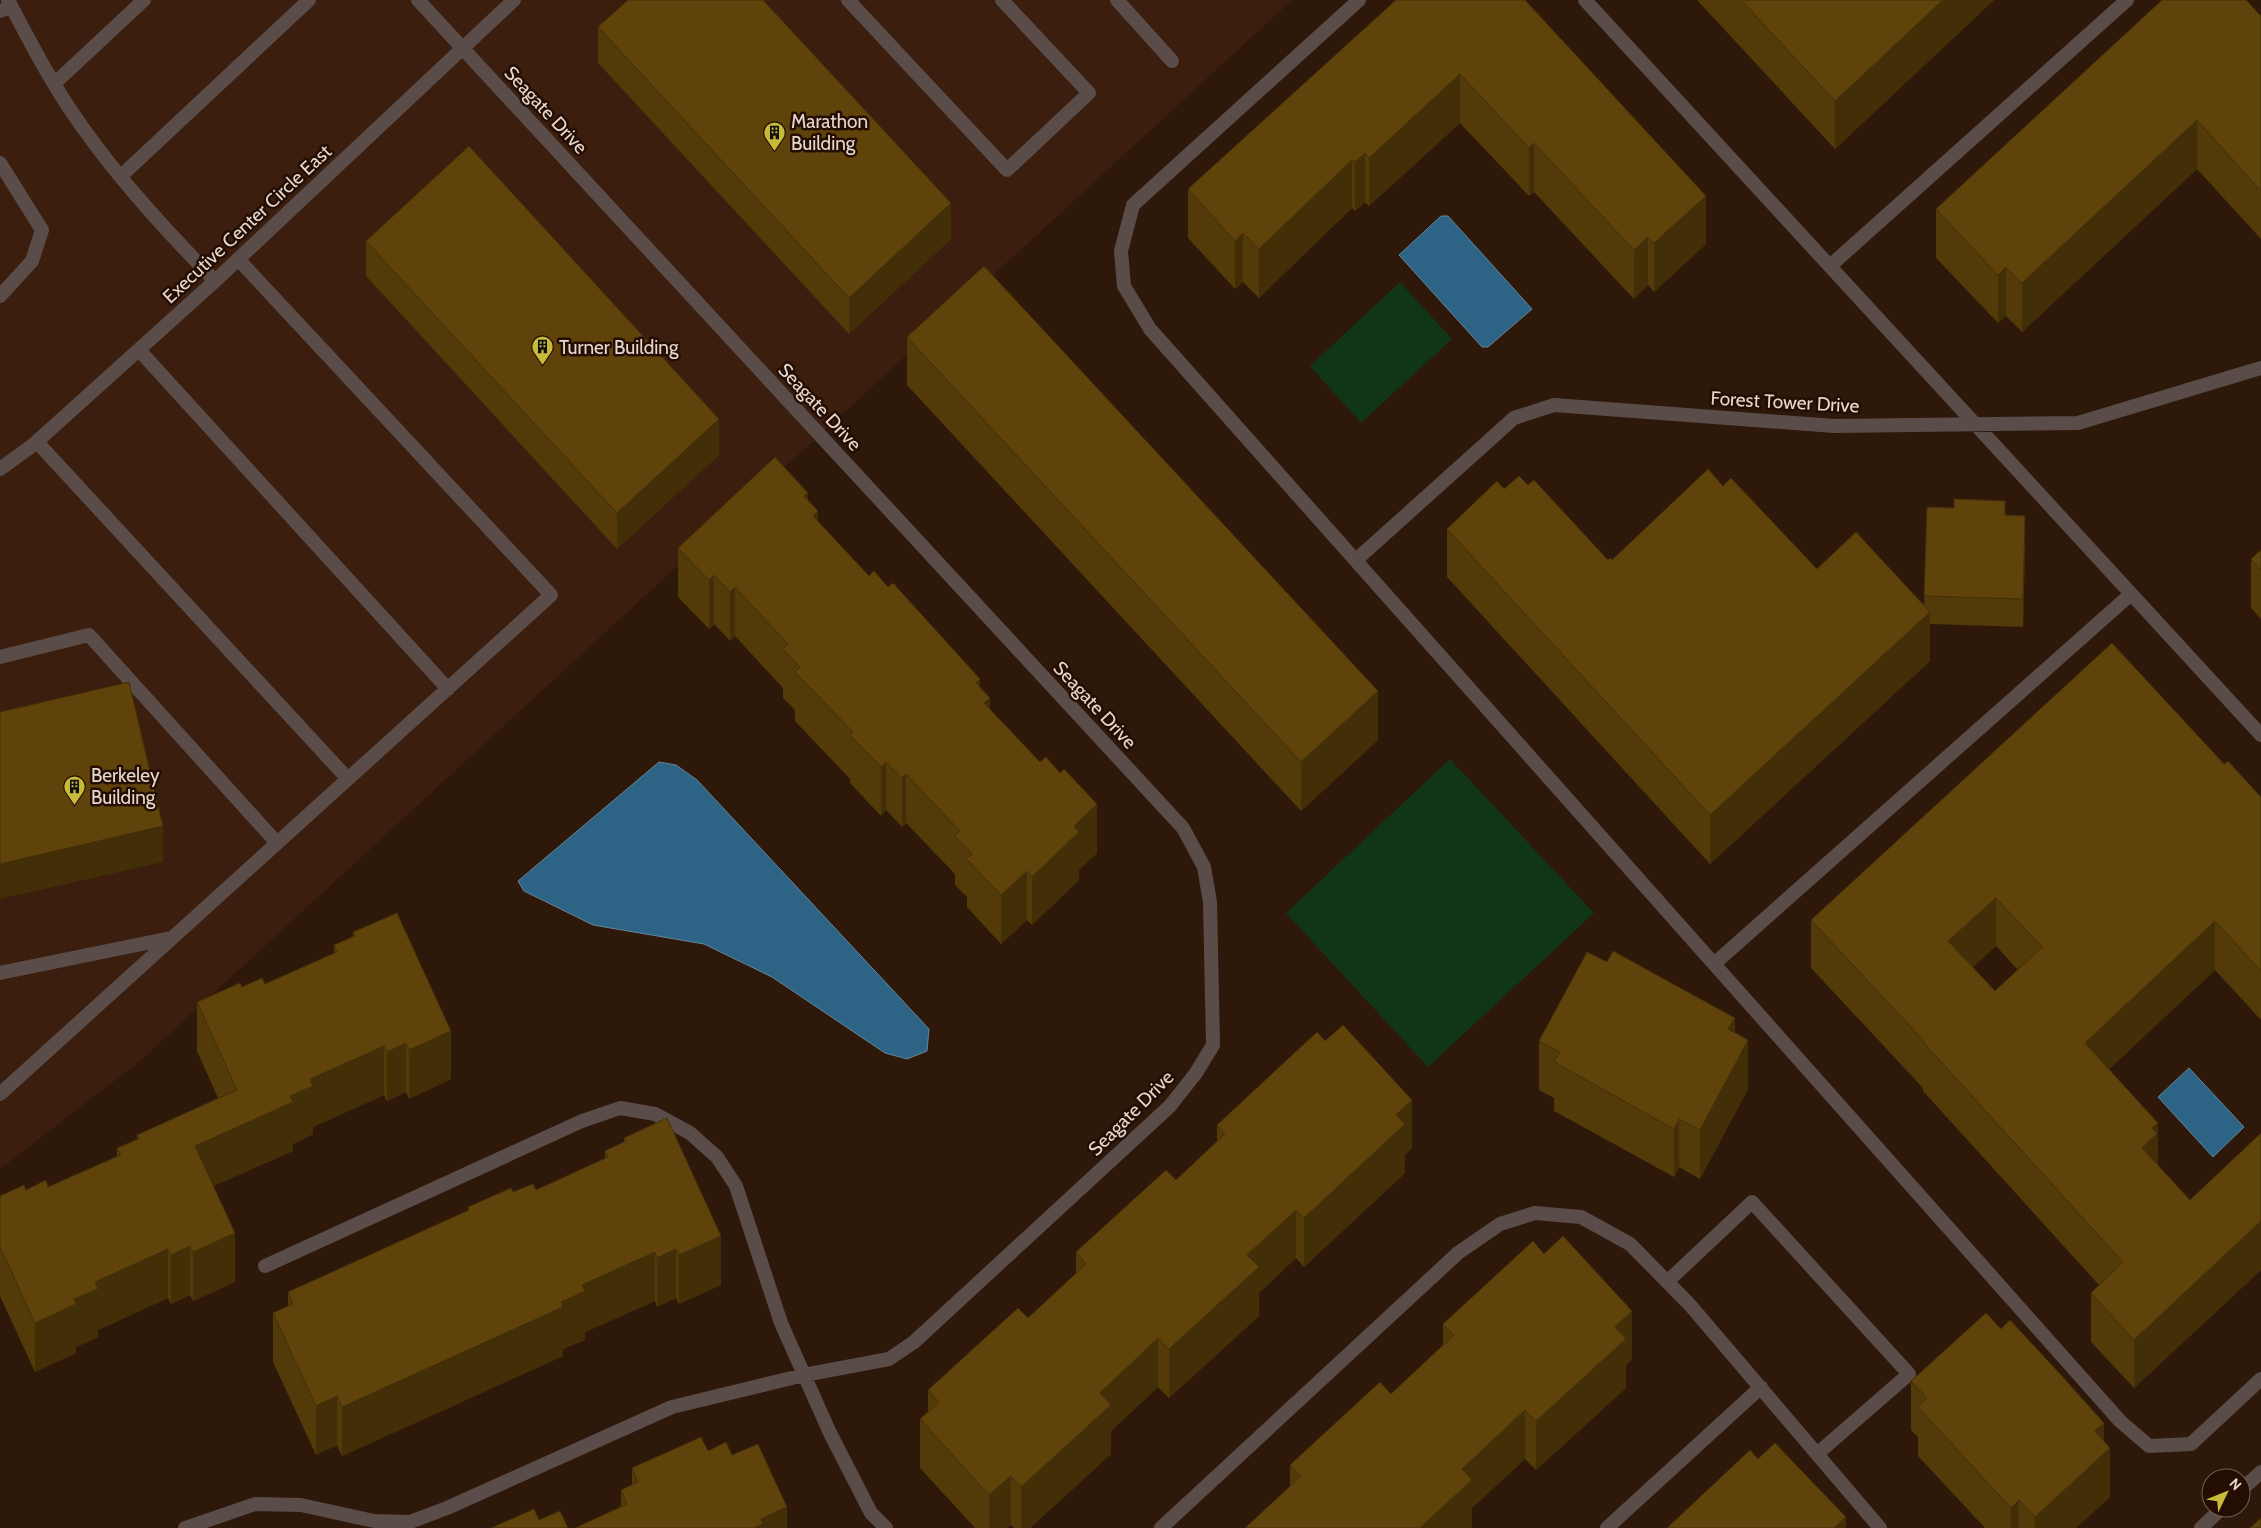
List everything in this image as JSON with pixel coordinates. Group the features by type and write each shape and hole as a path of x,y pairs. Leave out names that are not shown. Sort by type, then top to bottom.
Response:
{"street":[{"path":"55,83 144,0"},
{"path":"121,176 309,0"},
{"name":"Seagate Drive","path":"185,1528 255,1504 301,1504 374,1521 410,1522 447,1508 672,1407 804,1375 889,1359 914,1342 1170,1106 1196,1073 1213,1045 1210,902 1204,867 1183,828 418,0"},
{"name":"Executive Center Circle East","path":"0,469 37,442 139,350 514,0"},
{"path":"848,0 1007,170 1089,93 1002,0"},
{"path":"1117,0 1172,61"},
{"path":"1359,0 1133,205 1121,251 1124,286 1150,329 2120,1421 2149,1446 2191,1444 2261,1379"},
{"path":"1585,0 2261,735"},
{"path":"1830,266 2127,0"},
{"path":"6,6 82,128 158,221 215,280"},
{"path":"0,164 42,230 32,261 0,296"},
{"path":"0,1094 551,595 238,259"},
{"path":"139,350 448,688"},
{"name":"Forest Tower Drive","path":"1356,560 1514,418 1554,405 1834,426 2078,423 2261,368"},
{"path":"37,442 348,780"},
{"path":"1714,964 2131,594"},
{"path":"0,658 89,635 277,843"},
{"path":"0,973 172,938"},
{"path":"265,1266 582,1121 620,1108 655,1114 690,1133 716,1157 736,1186 781,1323 830,1433 871,1514 886,1528"},
{"path":"1667,1282 1752,1202 1909,1374 1817,1454"},
{"path":"1161,1528 1458,1253 1500,1224 1535,1213 1581,1217 1630,1244 1690,1305 1880,1528"},
{"path":"1607,1528 1761,1387"},
{"path":"2251,1481 2261,1472"},
{"path":"2201,1528 2212,1518"}],"shaded area":[{"path":"0,0 1292,0 139,1062 0,1169"}],"green space":[{"path":"1400,282 1452,339 1361,423 1310,366"},
{"path":"1450,759 1594,913 1428,1067 1286,913"}],"water":[{"path":"1441,216 1448,216 1532,309 1488,347 1482,347 1399,255"},
{"path":"659,762 676,765 697,780 929,1029 927,1051 907,1059 885,1053 772,977 704,944 593,925 524,891 518,881"},
{"path":"2189,1068 2244,1127 2213,1157 2158,1097"}],"building":[{"name":"Marathon Building","path":"628,0 763,0 951,203 849,298 598,27"},
{"path":"1396,0 1525,0 1706,196 1654,243 1648,237 1634,250 1534,143 1529,148 1460,74 1369,158 1365,153 1355,162 1352,160 1259,249 1243,233 1235,241 1188,189"},
{"path":"1741,0 1943,0 1835,101"},
{"path":"2162,0 2246,0 2261,16 2261,191 2197,120 2022,283 2006,267 1998,275 1936,209"},
{"name":"Turner Building","path":"469,146 719,419 617,513 366,241"},
{"path":"984,266 1378,691 1301,762 907,337"},
{"path":"775,457 808,493 804,496 818,511 813,516 869,576 874,571 888,587 893,583 980,679 976,683 990,698 984,703 1040,762 1046,757 1060,773 1064,769 1097,804 1074,826 1079,832 1032,877 1027,871 1001,895 967,859 972,854 955,836 960,831 906,774 902,778 886,762 881,767 850,735 853,732 795,672 800,667 783,649 788,644 735,587 730,592 714,575 709,580 678,548"},
{"path":"1708,469 1723,486 1731,478 1817,569 1856,532 1930,612 1710,815 1447,529 1497,481 1504,489 1519,476 1528,485 1534,480 1608,560 1610,558 1612,560"},
{"path":"1954,499 2005,501 2005,515 2025,516 2023,599 1924,596 1927,507 1954,508"},
{"path":"2261,550 2261,570 2251,559"},
{"path":"2112,643 2224,764 2228,761 2261,797 2261,971 2215,921 2085,1043 2158,1123 2152,1128 2157,1134 2142,1148 2190,1200 2261,1133 2261,1221 2134,1340 2091,1293 2123,1262 1924,1041 1811,920","holes":["1996,898 2042,947 1995,991 1948,941"]},
{"name":"Berkeley Building","path":"129,682 163,826 0,864 0,712"},
{"path":"397,913 451,1031 409,1050 406,1043 387,1052 384,1046 310,1079 313,1086 290,1096 293,1102 195,1146 235,1233 193,1252 190,1246 171,1255 168,1249 95,1282 98,1289 74,1299 76,1304 35,1323 0,1247 0,1196 24,1185 26,1190 46,1180 48,1187 121,1155 117,1148 139,1139 137,1135 237,1090 197,1002 240,983 242,987 262,978 265,984 337,952 334,945 355,936 353,932"},
{"path":"1613,951 1735,1018 1728,1029 1748,1040 1700,1130 1679,1119 1674,1129 1554,1062 1560,1052 1539,1041 1587,952 1607,962"},
{"path":"1343,1025 1412,1100 1396,1115 1405,1124 1304,1218 1296,1210 1247,1255 1259,1267 1169,1349 1158,1338 1100,1393 1111,1405 1021,1487 1011,1476 989,1495 920,1419 939,1402 928,1390 1018,1308 1028,1318 1086,1264 1076,1252 1166,1170 1176,1180 1225,1134 1217,1125 1317,1032 1325,1041"},
{"path":"667,1118 721,1236 679,1255 676,1249 657,1258 655,1252 582,1285 585,1291 561,1302 563,1307 342,1407 337,1396 316,1406 273,1313 293,1304 288,1292 469,1210 468,1207 511,1188 513,1192 533,1184 536,1190 608,1157 605,1151 626,1141 624,1138"},
{"path":"1563,1236 1632,1311 1615,1327 1626,1339 1536,1421 1525,1410 1462,1469 1472,1480 1420,1528 1245,1528 1301,1476 1290,1465 1380,1382 1391,1394 1454,1335 1443,1324 1533,1241 1544,1254"},
{"path":"1986,1313 2001,1329 2010,1320 2104,1423 2095,1431 2110,1448 2035,1517 2019,1500 2011,1508 1918,1407 1927,1398 1911,1381"},
{"path":"701,1437 708,1451 726,1442 732,1455 758,1444 787,1507 761,1519 763,1524 754,1528 575,1528 627,1504 621,1490 638,1482 632,1468"},
{"path":"1775,1443 1846,1517 1834,1528 1667,1528 1750,1450 1758,1459"},
{"path":"534,1509 539,1520 560,1511 568,1528 491,1528"},
{"path":"2261,1518 2261,1528 2250,1528"}],"place":[{"name":"Marathon Building","path":"775,151"},
{"name":"Turner Building","path":"543,366"},
{"name":"Berkeley Building","path":"75,805"}]}
